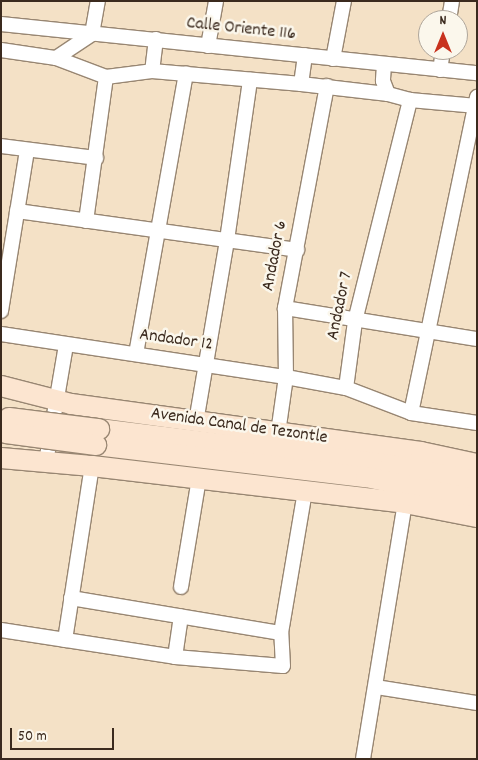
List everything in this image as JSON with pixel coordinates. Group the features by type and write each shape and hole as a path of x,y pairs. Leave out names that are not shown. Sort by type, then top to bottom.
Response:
{"main road":[{"name":"Avenida Canal de Tezontle","path":"1,386 63,402 421,452 477,464"},
{"path":"63,402 66,414 65,436 69,464"},
{"name":"Avenida Canal de Tezontle","path":"1,417 97,437 374,478 477,500"},
{"name":"Avenida Canal de Tezontle","path":"1,433 97,437 391,465 477,481"},
{"path":"1,458 199,478 405,504 477,517"}],"street":[{"path":"56,58 92,34 98,1"},
{"path":"208,46 216,1"},
{"path":"333,59 344,1"},
{"name":"Calle Oriente 116","path":"1,24 156,39 384,65 477,73"},
{"path":"152,71 156,39"},
{"path":"1,50 56,58 106,77 152,71 186,73 327,86 388,94 410,100 476,103 430,331 411,413"},
{"path":"301,84 305,55"},
{"path":"440,70 442,60"},
{"path":"384,65 383,81 388,94"},
{"path":"136,354 186,73"},
{"path":"86,221 106,77"},
{"path":"196,422 204,364 227,240 250,80"},
{"name":"Andador 6","path":"278,433 286,377 285,308 327,86"},
{"name":"Andador 7","path":"346,388 355,321 410,100"},
{"path":"1,146 96,158"},
{"path":"1,311 28,150"},
{"path":"17,211 297,250"},
{"path":"285,308 355,321 477,339"},
{"name":"Andador 12","path":"1,334 204,364 346,388"},
{"path":"46,462 63,402 66,345"},
{"path":"346,388 411,413 477,423"},
{"path":"65,640 92,466"},
{"path":"181,587 199,478"},
{"path":"1,630 175,657 283,666 281,633 304,492"},
{"path":"363,759 405,504"},
{"path":"71,598 281,633"},
{"path":"175,657 181,616"},
{"path":"376,687 477,702"}]}
